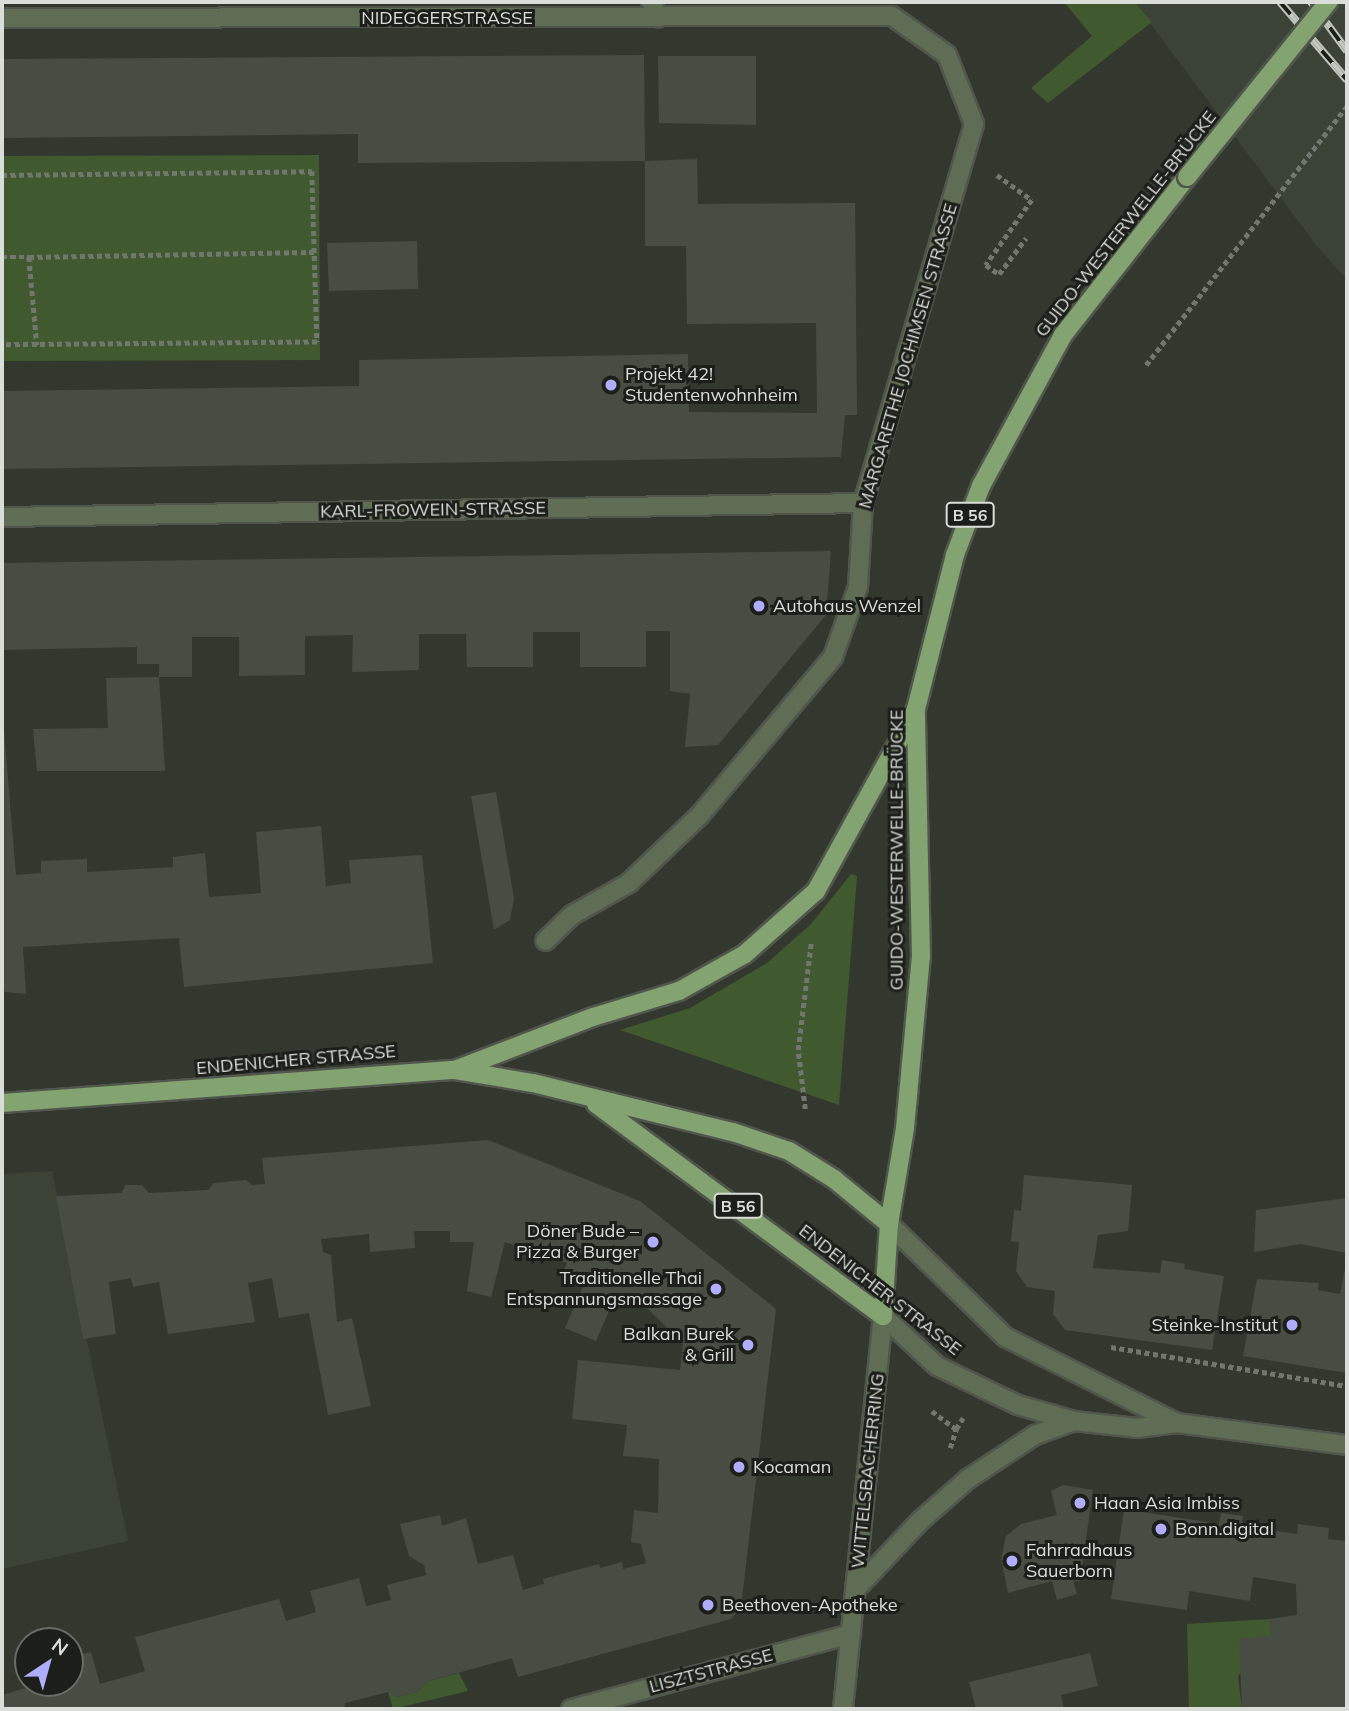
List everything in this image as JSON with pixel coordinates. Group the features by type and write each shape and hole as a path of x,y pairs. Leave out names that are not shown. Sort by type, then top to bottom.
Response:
{"main road":[{"name":"GUIDO-WESTERWELLE-BRÜCKE","path":"883,1316 889,1224 905,1128 921,957 916,709 955,555 981,486 1063,335 1328,2"},
{"name":"B 56","path":"455,1070 593,1017 679,991 744,954 805,906 916,709"},
{"name":"ENDENICHER STRASSE","path":"2,1103 455,1070 533,1083 591,1100 733,1132 789,1151 834,1179 889,1224"},
{"name":"ENDENICHER STRASSE","path":"591,1100 883,1316"}],"street":[{"name":"NIDEGGERSTRASSE","path":"2,18 654,10 892,16"},
{"name":"MARGARETHE JOCHIMSEN STRASSE","path":"545,941 572,915 629,883 699,816 832,657 858,587 863,503 974,124 947,55 892,16"},
{"name":"KARL-FROWEIN-STRASSE","path":"2,517 863,503"},
{"name":"ENDENICHER STRASSE","path":"889,1224 1005,1337 1177,1423"},
{"name":"ENDENICHER STRASSE","path":"883,1316 937,1366 1018,1405 1074,1421 1137,1428 1177,1423 1347,1445"},
{"name":"WITTELSBACHERRING","path":"843,1709 883,1316"},
{"path":"855,1590 920,1521 968,1479 1035,1435 1074,1421"},
{"name":"LISZTSTRASSE","path":"571,1709 851,1634"}],"path":[{"path":"1146,365 1347,106"},
{"path":"966,152 1032,201 986,265 999,274 1026,238"},
{"path":"2,175 312,171 317,342 2,345"},
{"path":"2,257 314,253"},
{"path":"29,257 37,345"},
{"path":"805,906 812,948 799,1050 805,1109"},
{"path":"1103,1345 1347,1386"}],"shaded area":[{"path":"1134,2 1347,2 1347,280 1316,245"},
{"path":"52,1171 128,1541 2,1569 2,1174"}],"green space":[{"path":"1064,2 1134,2 1152,22 1048,103 1031,88 1092,36"},
{"path":"319,155 320,360 2,361 2,156"},
{"path":"851,874 857,876 839,1105 620,1030 690,1008 767,963 811,924"},
{"path":"1270,1619 1272,1635 1238,1676 1242,1709 1189,1709 1187,1624"},
{"path":"459,1673 468,1691 393,1709 388,1692 397,1697 418,1692 425,1682"}],"building":[{"path":"644,55 645,161 358,163 358,134 2,138 2,59"},
{"path":"658,56 756,56 756,125 659,123"},
{"path":"697,159 698,204 855,203 857,415 845,415 841,457 2,469 2,391 359,386 359,360 688,354 689,412 817,413 816,323 687,324 686,246 645,246 645,161"},
{"path":"417,241 418,289 329,291 327,243"},
{"path":"831,551 826,615 718,745 685,747 690,694 670,691 670,631 646,631 646,667 580,667 580,632 533,632 533,667 467,667 466,634 419,634 419,670 352,672 353,635 305,636 305,675 239,676 239,637 192,637 192,677 159,677 159,664 137,664 137,647 2,650 2,563"},
{"path":"159,677 165,771 37,771 33,729 108,728 106,678"},
{"path":"4,730 16,875 41,873 41,861 87,859 87,872 173,867 173,857 205,853 209,897 261,893 256,832 321,826 326,886 351,883 349,860 422,855 433,963 184,987 179,938 23,947 26,994 5,992 2,988"},
{"path":"496,792 514,899 510,920 494,930 471,796"},
{"path":"488,1140 640,1201 776,1309 741,1607 731,1619 518,1677 512,1658 425,1682 418,1692 397,1697 388,1692 345,1703 344,1709 2,1709 2,1695 14,1691 14,1697 84,1697 84,1654 91,1652 100,1684 145,1671 135,1637 279,1599 286,1621 316,1612 310,1591 359,1578 366,1606 391,1600 387,1585 426,1575 424,1565 409,1556 400,1524 440,1515 442,1526 466,1518 478,1564 513,1555 523,1590 544,1584 543,1579 599,1564 600,1568 622,1562 623,1569 646,1563 641,1544 631,1542 634,1510 658,1513 659,1459 623,1456 627,1425 572,1419 578,1360 680,1370 683,1344 647,1308 616,1295 596,1341 565,1328 585,1282 563,1272 567,1263 505,1242 491,1297 467,1291 474,1242 450,1242 450,1231 414,1231 415,1248 370,1252 369,1234 321,1239 323,1252 331,1255 337,1322 352,1318 371,1406 328,1415 309,1313 279,1318 272,1278 248,1283 255,1322 168,1334 159,1282 133,1287 131,1278 109,1282 116,1334 83,1339 56,1196 121,1193 126,1185 142,1185 149,1193 208,1190 214,1183 246,1180 252,1185 265,1184 262,1158"},
{"path":"1024,1175 1132,1185 1128,1231 1098,1235 1093,1268 1160,1273 1162,1260 1185,1264 1184,1269 1224,1276 1212,1350 1065,1330 1053,1314 1055,1291 1027,1287 1016,1271 1019,1242 1011,1241 1014,1210 1021,1211"},
{"path":"1347,1198 1347,1253 1301,1244 1254,1252 1256,1210"},
{"name":"Steinke-Institut","path":"1347,1259 1347,1373 1243,1356 1257,1279 1319,1283 1318,1290 1340,1294"},
{"path":"1063,1485 1093,1490 1080,1581 1073,1581 1077,1594 1057,1600 1052,1581 1008,1593 1001,1559 1006,1536 1021,1524 1057,1515 1051,1491"},
{"path":"1124,1509 1219,1524 1221,1513 1243,1516 1241,1526 1297,1534 1298,1524 1329,1528 1328,1539 1346,1541 1347,1709 1242,1709 1239,1639 1272,1635 1270,1619 1297,1615 1296,1584 1253,1577 1250,1601 1189,1591 1187,1610 1111,1599"},
{"path":"1090,1653 1098,1686 1061,1695 1064,1709 976,1709 969,1682"}],"railway":[{"path":"1280,2 1347,80"},
{"path":"1311,2 1347,51"}],"place":[{"name":"Projekt 42! Studentenwohnheim","path":"611,385"},
{"name":"Autohaus Wenzel","path":"759,606"},
{"name":"Döner Bude – Pizza & Burger","path":"653,1242"},
{"name":"Traditionelle Thai Entspannungsmassage","path":"716,1289"},
{"name":"Steinke-Institut","path":"1292,1325"},
{"name":"Balkan Burek & Grill","path":"748,1345"},
{"name":"Kocaman","path":"739,1467"},
{"name":"Haan Asia Imbiss","path":"1080,1503"},
{"name":"Bonn.digital","path":"1161,1529"},
{"name":"Fahrradhaus Sauerborn","path":"1012,1561"},
{"name":"Beethoven-Apotheke","path":"708,1605"}]}
